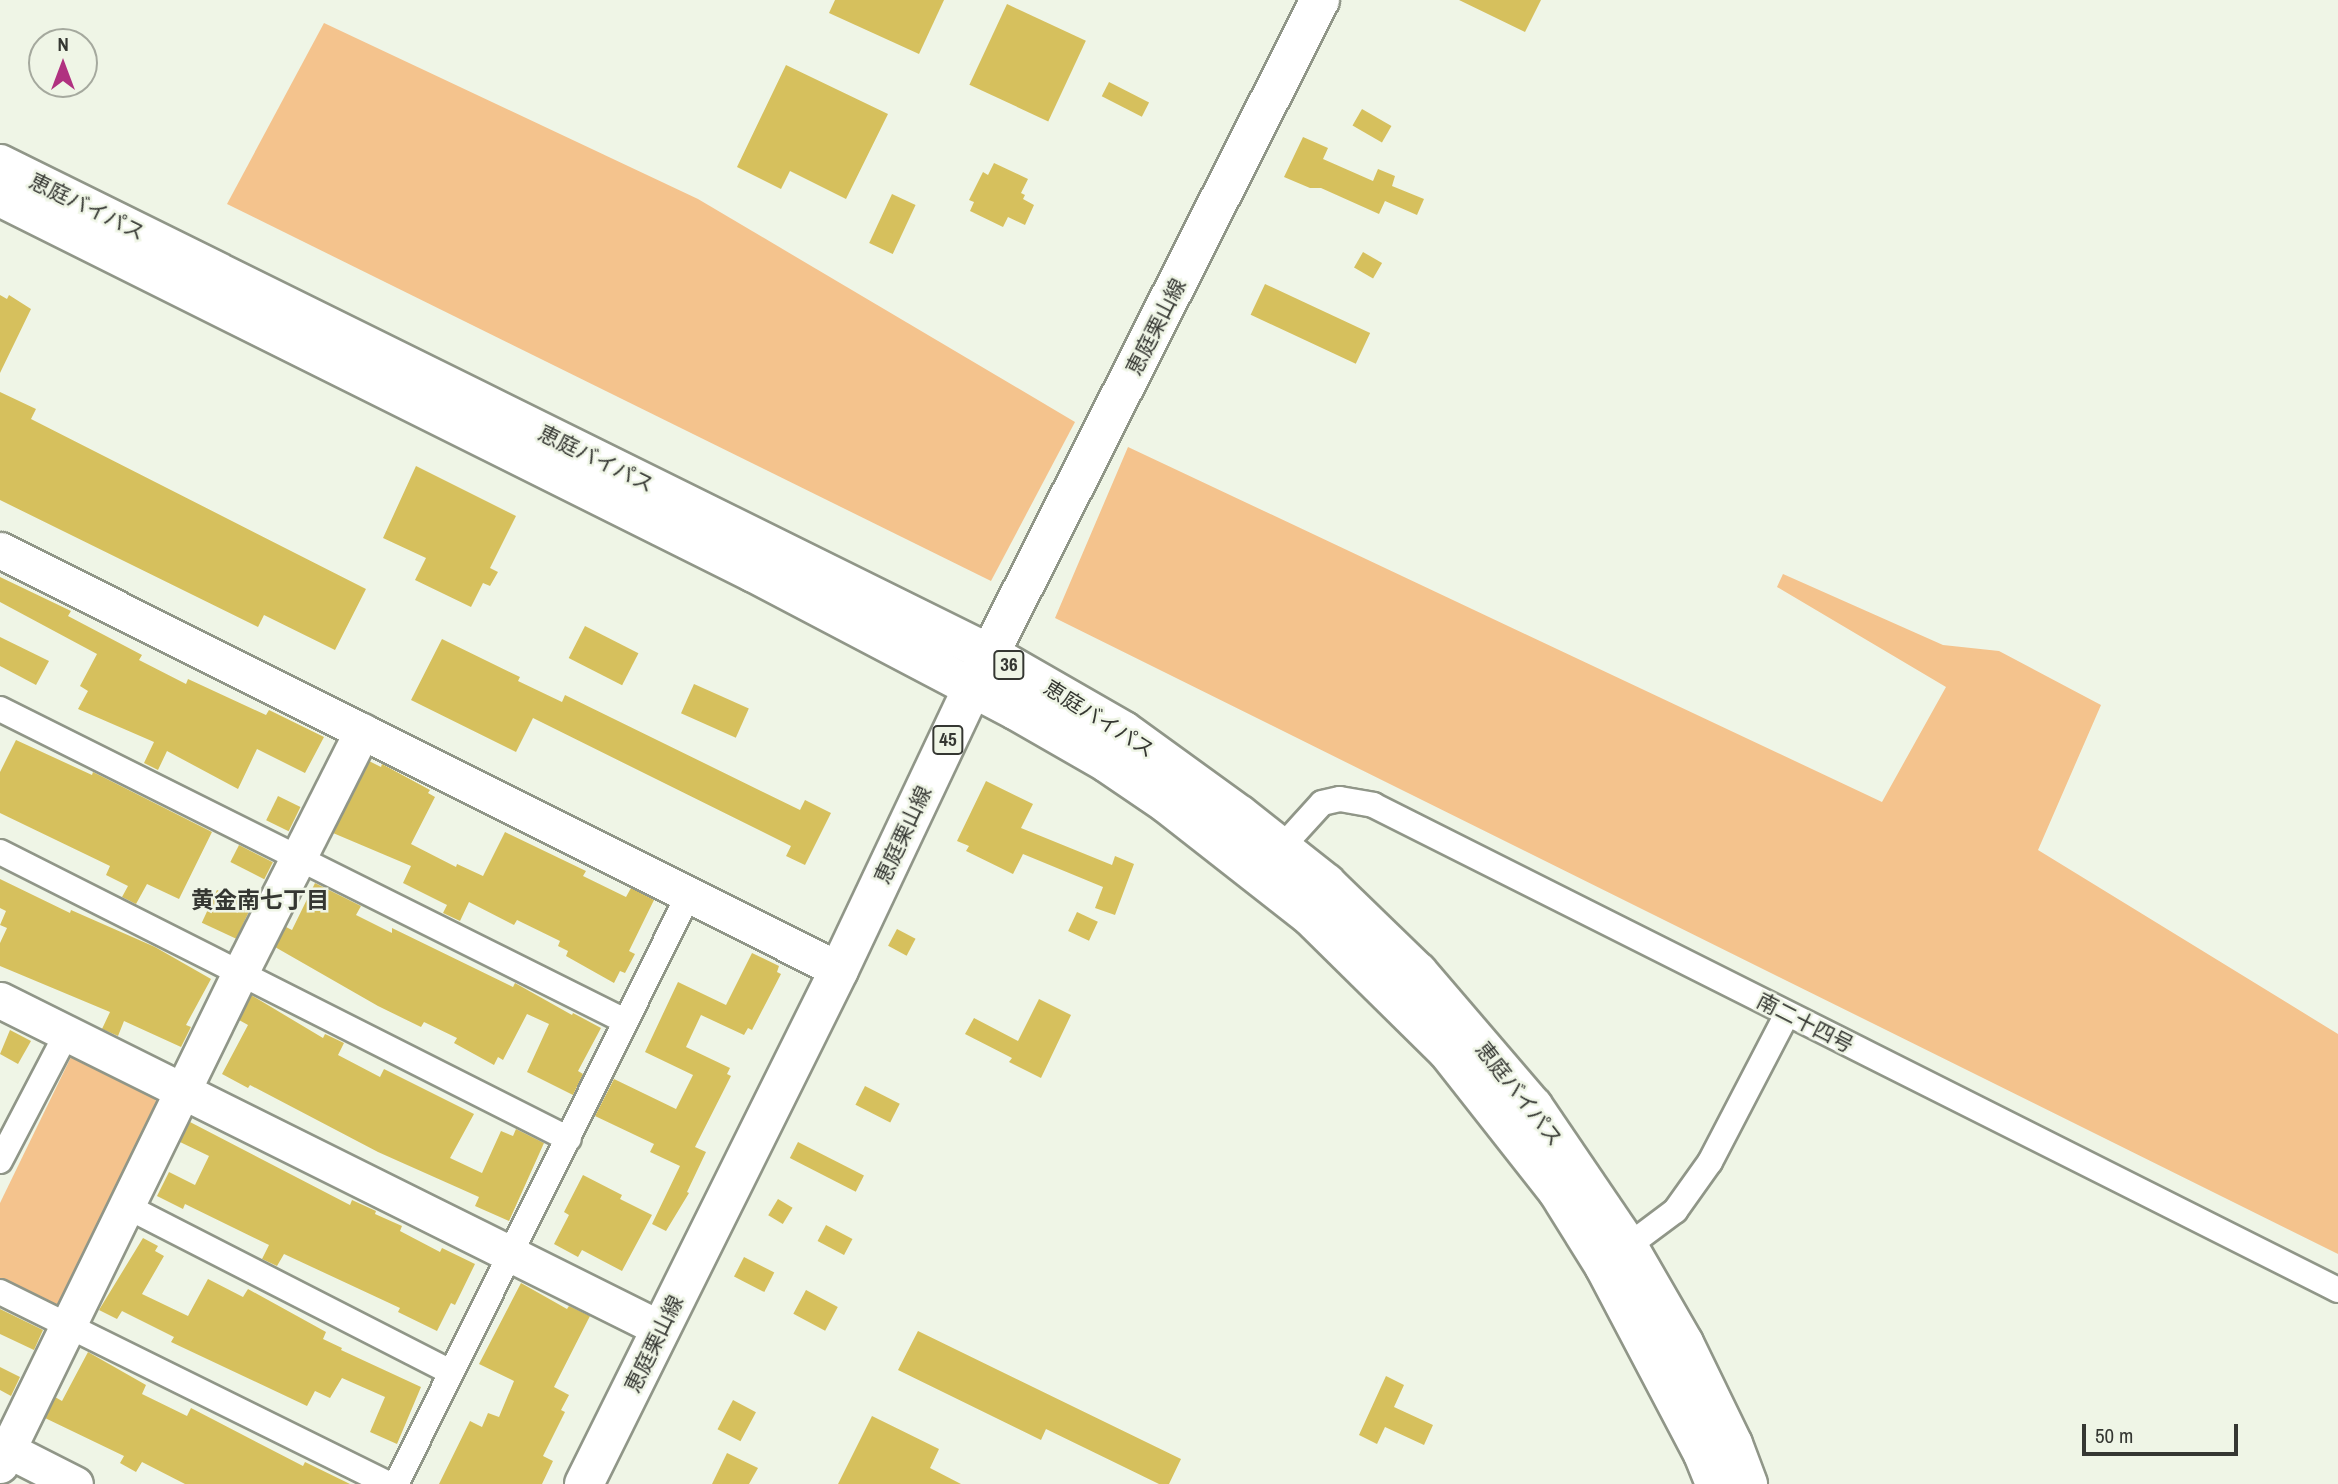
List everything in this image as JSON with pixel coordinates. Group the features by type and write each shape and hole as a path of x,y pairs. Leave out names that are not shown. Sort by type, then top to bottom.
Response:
{"main road":[{"name":"恵庭栗山線","path":"584,1484 839,970 972,689 992,655 1320,0"},
{"name":"恵庭バイパス","path":"6,192 992,655 1124,731 1282,847 1326,883 1418,972 1533,1106 1628,1246 1684,1343 1733,1444 1748,1484"},
{"name":"恵庭バイパス","path":"6,192 754,573 972,689 1107,763 1215,841 1310,916 1447,1051 1558,1192 1584,1234 1691,1431 1715,1484"}],"street":[{"path":"0,550 839,970"},
{"path":"0,709 625,1021"},
{"path":"75,1484 3,1454 362,731"},
{"name":"南二十四号","path":"1282,847 1322,803 1340,799 1373,805 2338,1290"},
{"path":"0,852 569,1139"},
{"path":"396,1484 513,1255 625,1021 690,894"},
{"path":"0,1000 661,1329"},
{"path":"1628,1246 1675,1211 1710,1161 1787,1014"},
{"path":"1,1155 67,1033"},
{"path":"126,1206 452,1372"},
{"path":"0,1292 389,1484"}],"shaded area":[{"path":"324,23 698,199 1075,422 991,581 227,204"},
{"path":"1128,447 1882,802 1946,687 1777,587 1783,574 1943,645 1999,651 2101,705 2038,850 2338,1034 2338,1254 1055,618"},
{"path":"71,1057 151,1093 161,1109 66,1303 57,1306 0,1278 0,1203"}],"building":[{"path":"835,0 944,0 919,54 829,13"},
{"path":"1459,0 1541,0 1525,32"},
{"path":"1007,4 1086,41 1048,121 969,85"},
{"path":"786,65 888,114 846,199 790,171 781,189 737,167"},
{"path":"1109,82 1149,102 1142,117 1102,96"},
{"path":"1362,109 1391,126 1382,142 1352,125"},
{"path":"1303,137 1328,148 1323,159 1373,181 1378,169 1395,176 1392,186 1424,199 1417,215 1385,201 1379,214 1321,188 1310,188 1284,177"},
{"path":"994,163 1028,179 1021,193 1025,195 1023,199 1034,205 1025,225 1008,217 1003,227 970,211 974,202 969,200 983,172 988,175"},
{"path":"892,194 916,205 893,254 869,243"},
{"path":"1363,252 1382,263 1373,279 1354,268"},
{"path":"1265,284 1370,333 1356,364 1251,315"},
{"path":"0,295 7,299 9,295 31,309 0,373"},
{"path":"0,392 36,409 31,419 366,589 335,650 264,615 258,627 0,500"},
{"path":"416,466 516,516 490,568 498,572 490,586 483,583 471,607 415,580 426,558 383,538"},
{"path":"0,577 71,611 68,616 142,655 139,660 186,684 188,679 266,715 269,710 324,737 305,773 257,749 238,789 167,751 158,770 144,763 154,742 78,709 88,691 80,686 97,654 0,602"},
{"path":"585,626 638,653 622,685 569,658"},
{"path":"0,637 49,661 36,685 0,666"},
{"path":"442,639 520,677 518,681 562,702 565,695 800,810 805,800 831,813 805,865 786,856 791,846 533,718 516,752 411,700"},
{"path":"694,684 749,708 736,738 681,713"},
{"path":"16,740 92,775 93,772 212,832 179,899 147,884 136,904 122,897 128,886 106,875 110,866 0,813 0,772"},
{"path":"369,761 381,767 382,764 430,790 428,793 435,797 411,844 456,867 457,864 483,876 505,832 586,871 583,876 626,897 631,888 654,900 629,951 635,954 625,973 620,971 614,983 566,956 568,951 558,946 560,941 517,920 514,925 469,902 460,921 443,913 447,905 403,883 411,866 333,833"},
{"path":"986,781 1033,804 1021,828 1112,865 1115,856 1134,864 1115,915 1095,908 1103,887 1023,854 1013,874 966,851 969,846 957,841"},
{"path":"278,796 300,807 289,831 266,820"},
{"path":"239,845 273,862 264,879 230,862"},
{"path":"0,879 70,913 71,910 155,947 211,979 186,1025 191,1027 181,1047 124,1021 118,1036 102,1029 110,1012 0,966 0,943 7,928 0,925 6,911 0,908"},
{"path":"315,883 361,906 356,915 392,933 392,928 513,987 515,983 601,1028 578,1071 583,1074 573,1095 527,1072 549,1024 527,1014 503,1060 498,1057 494,1065 454,1043 457,1038 424,1022 421,1027 378,1006 275,947 286,927 292,930"},
{"path":"217,890 251,906 236,939 202,923"},
{"path":"1077,912 1098,922 1089,941 1068,931"},
{"path":"897,929 916,939 907,956 888,946"},
{"path":"752,953 779,966 777,972 781,974 752,1030 748,1028 744,1035 701,1015 686,1047 730,1068 727,1074 731,1076 695,1147 706,1152 687,1192 689,1193 666,1231 652,1224 680,1166 650,1152 654,1144 595,1116 614,1079 676,1109 693,1075 645,1052 678,982 726,1005"},
{"path":"251,995 323,1038 325,1034 344,1043 338,1055 380,1077 384,1069 474,1114 450,1158 482,1173 501,1131 513,1136 516,1129 544,1143 509,1221 475,1206 479,1197 378,1152 250,1085 248,1088 222,1074 248,1025 239,1020"},
{"path":"1039,999 1071,1015 1041,1078 1009,1062 1012,1058 965,1034 974,1018 1018,1041"},
{"path":"10,1030 31,1041 18,1064 0,1054"},
{"path":"865,1086 900,1104 890,1122 855,1105"},
{"path":"190,1122 350,1205 352,1200 376,1211 375,1214 402,1226 400,1231 440,1252 442,1248 475,1264 455,1305 451,1303 437,1331 398,1312 400,1308 284,1254 277,1266 262,1259 269,1245 185,1204 183,1209 157,1196 169,1172 195,1185 209,1156 180,1142"},
{"path":"798,1142 864,1176 856,1192 790,1158"},
{"path":"583,1175 622,1195 620,1199 652,1215 622,1271 582,1250 578,1257 554,1244 569,1215 564,1212"},
{"path":"778,1199 793,1208 783,1224 768,1215"},
{"path":"826,1225 852,1239 844,1255 818,1241"},
{"path":"143,1238 158,1246 155,1251 164,1256 142,1294 188,1316 208,1279 243,1297 248,1289 326,1332 323,1339 342,1348 341,1350 421,1387 397,1444 370,1432 385,1397 342,1378 330,1398 315,1391 307,1406 171,1342 174,1337 122,1311 117,1319 99,1310"},
{"path":"744,1257 774,1272 764,1292 734,1277"},
{"path":"521,1283 567,1309 569,1306 590,1316 554,1387 569,1395 561,1410 565,1412 543,1456 553,1461 542,1484 439,1484 470,1421 482,1427 488,1413 499,1417 514,1381 479,1364"},
{"path":"806,1290 838,1307 825,1331 793,1314"},
{"path":"0,1309 43,1330 34,1350 0,1334"},
{"path":"918,1331 1181,1459 1169,1484 1159,1484 1046,1429 1041,1440 898,1370"},
{"path":"88,1352 146,1385 142,1394 187,1416 191,1408 303,1466 305,1462 350,1484 185,1484 142,1462 136,1472 120,1463 124,1456 45,1418 55,1397 62,1401"},
{"path":"0,1367 20,1377 11,1396 0,1390"},
{"path":"1386,1376 1404,1385 1394,1407 1433,1425 1424,1445 1385,1427 1377,1444 1359,1435"},
{"path":"733,1400 756,1412 740,1441 718,1429"},
{"path":"872,1416 939,1449 930,1468 961,1484 838,1484"},
{"path":"727,1453 758,1468 749,1484 712,1484"}],"district":[{"name":"黄金南七丁目","path":"260,900"}]}
